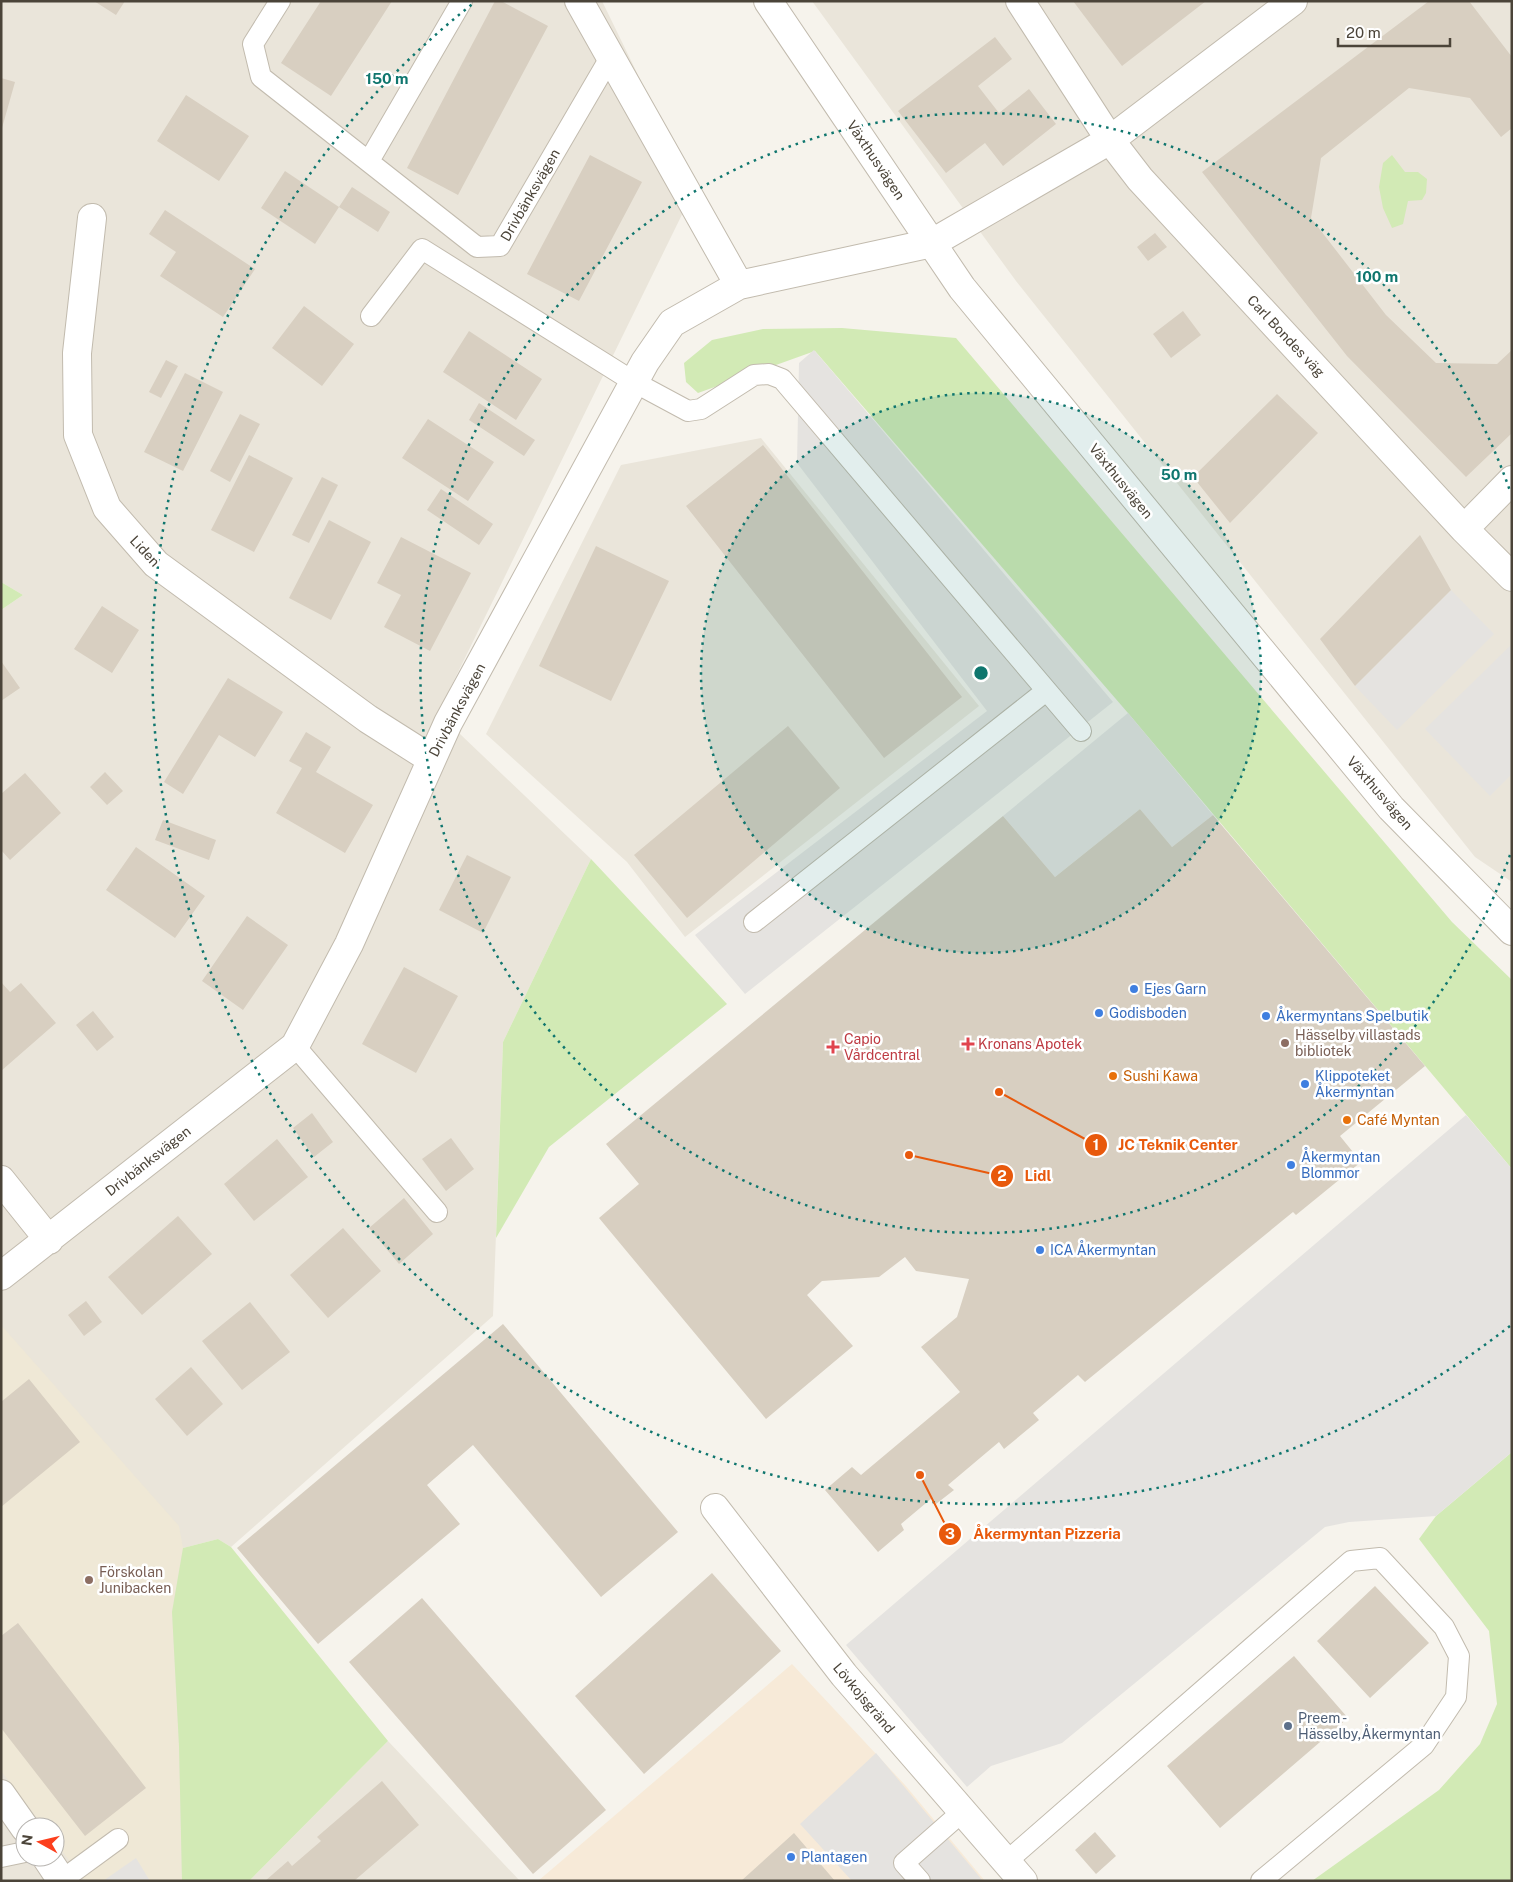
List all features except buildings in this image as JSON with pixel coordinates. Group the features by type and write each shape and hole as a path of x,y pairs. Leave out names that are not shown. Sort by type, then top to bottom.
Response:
{"street":[{"path":"579,1 739,285"},
{"name":"Växthusvägen","path":"768,1 962,288 1391,808 1512,931"},
{"name":"Carl Bondes väg","path":"1020,1 1110,140 1140,179 1464,529 1512,577"},
{"path":"932,244 1110,140 1293,1"},
{"name":"Liden","path":"92,218 77,353 78,435 107,508 156,564 368,719 431,759"},
{"name":"Drivbänksvägen","path":"1,1276 295,1046 349,944 448,723 645,362 672,323 739,285 932,244"},
{"path":"1464,529 1512,480"},
{"path":"1,1180 49,1240"},
{"name":"Lövkojsgränd","path":"715,1508 844,1675 1014,1871"},
{"path":"1,1794 17,1817"},
{"path":"53,1867 62,1880"}],"lane":[{"name":"Drivbänksvägen","path":"280,1 253,44 261,76 477,247 500,246 611,56"},
{"path":"368,161 462,1"},
{"path":"371,316 422,248 634,382 688,411 701,409 754,375 769,374 782,379 1081,731"},
{"path":"754,922 1046,691"},
{"path":"295,1046 437,1212"},
{"path":"1014,1871 1351,1561 1380,1558 1444,1627 1459,1656 1456,1697 1424,1746 1261,1881"},
{"path":"920,1881 904,1863 962,1812"},
{"path":"62,1880 118,1839"},
{"path":"1,1857 15,1854"}],"shaded area":[{"path":"1,1 602,1 694,190 438,713 591,859 503,1042 493,1316 231,1547 218,1539 183,1548 182,1881 1,1881 1,610 23,595 1,582"},
{"path":"812,1 1512,1 1512,882 1475,857 1016,281"},
{"path":"814,350 1113,702 745,994 695,935 987,711 797,463 799,363"},
{"path":"761,438 979,706 685,937 627,862 486,734 621,465"},
{"path":"1451,590 1494,634 1397,730 1355,686"},
{"path":"1512,644 1512,774 1490,796 1425,729"},
{"path":"1128,713 1213,815 1172,847 1140,809 1055,877 1003,816"},
{"path":"1466,1115 1512,1169 1512,1452 1436,1516 1349,1522 1325,1527 1062,1743 991,1766 967,1787 846,1645"},
{"name":"Förskolan Junibacken","path":"1,1325 179,1526 183,1548 172,1612 179,1746 182,1881 85,1881 65,1855 65,1817 36,1817 1,1771"},
{"path":"792,1664 905,1785 985,1881 538,1881"},
{"path":"388,1741 520,1881 249,1881"},
{"path":"876,1753 983,1881 852,1881 800,1824"},
{"path":"136,1858 150,1881 103,1881"}],"green space":[{"path":"1392,155 1405,172 1418,172 1427,179 1426,193 1422,200 1408,201 1403,224 1392,228 1383,208 1379,187 1383,163"},
{"path":"842,328 956,338 1452,922 1512,980 1512,1169 1128,713 815,351 698,393 686,382 684,363 712,340 763,329"},
{"path":"1,582 23,595 1,610"},
{"path":"591,859 727,1004 549,1147 496,1238 503,1042"},
{"path":"1512,1452 1512,1881 1312,1881 1439,1790 1480,1744 1497,1704 1489,1631 1419,1539 1436,1516"},
{"path":"218,1539 231,1547 388,1741 249,1881 182,1881 179,1746 172,1612 183,1548"}],"place":[{"name":"Ejes Garn","path":"1134,989"},
{"name":"Godisboden","path":"1099,1013"},
{"name":"Åkermyntans Spelbutik","path":"1266,1016"},
{"name":"Hässelby villastads bibliotek","path":"1285,1043"},
{"name":"Kronans Apotek","path":"968,1044"},
{"name":"Capio Vårdcentral","path":"833,1047"},
{"name":"Sushi Kawa","path":"1113,1076"},
{"name":"Klippoteket Åkermyntan","path":"1305,1084"},
{"name":"JC Teknik Center","path":"999,1092"},
{"name":"Café Myntan","path":"1347,1120"},
{"name":"Lidl","path":"909,1155"},
{"name":"Åkermyntan Blommor","path":"1291,1165"},
{"name":"ICA Åkermyntan","path":"1040,1250"},
{"name":"Åkermyntan Pizzeria","path":"920,1475"},
{"name":"Förskolan Junibacken","path":"89,1580"},
{"name":"Preem - Hässelby,Åkermyntan","path":"1288,1726"},
{"name":"Plantagen","path":"791,1857"}]}
